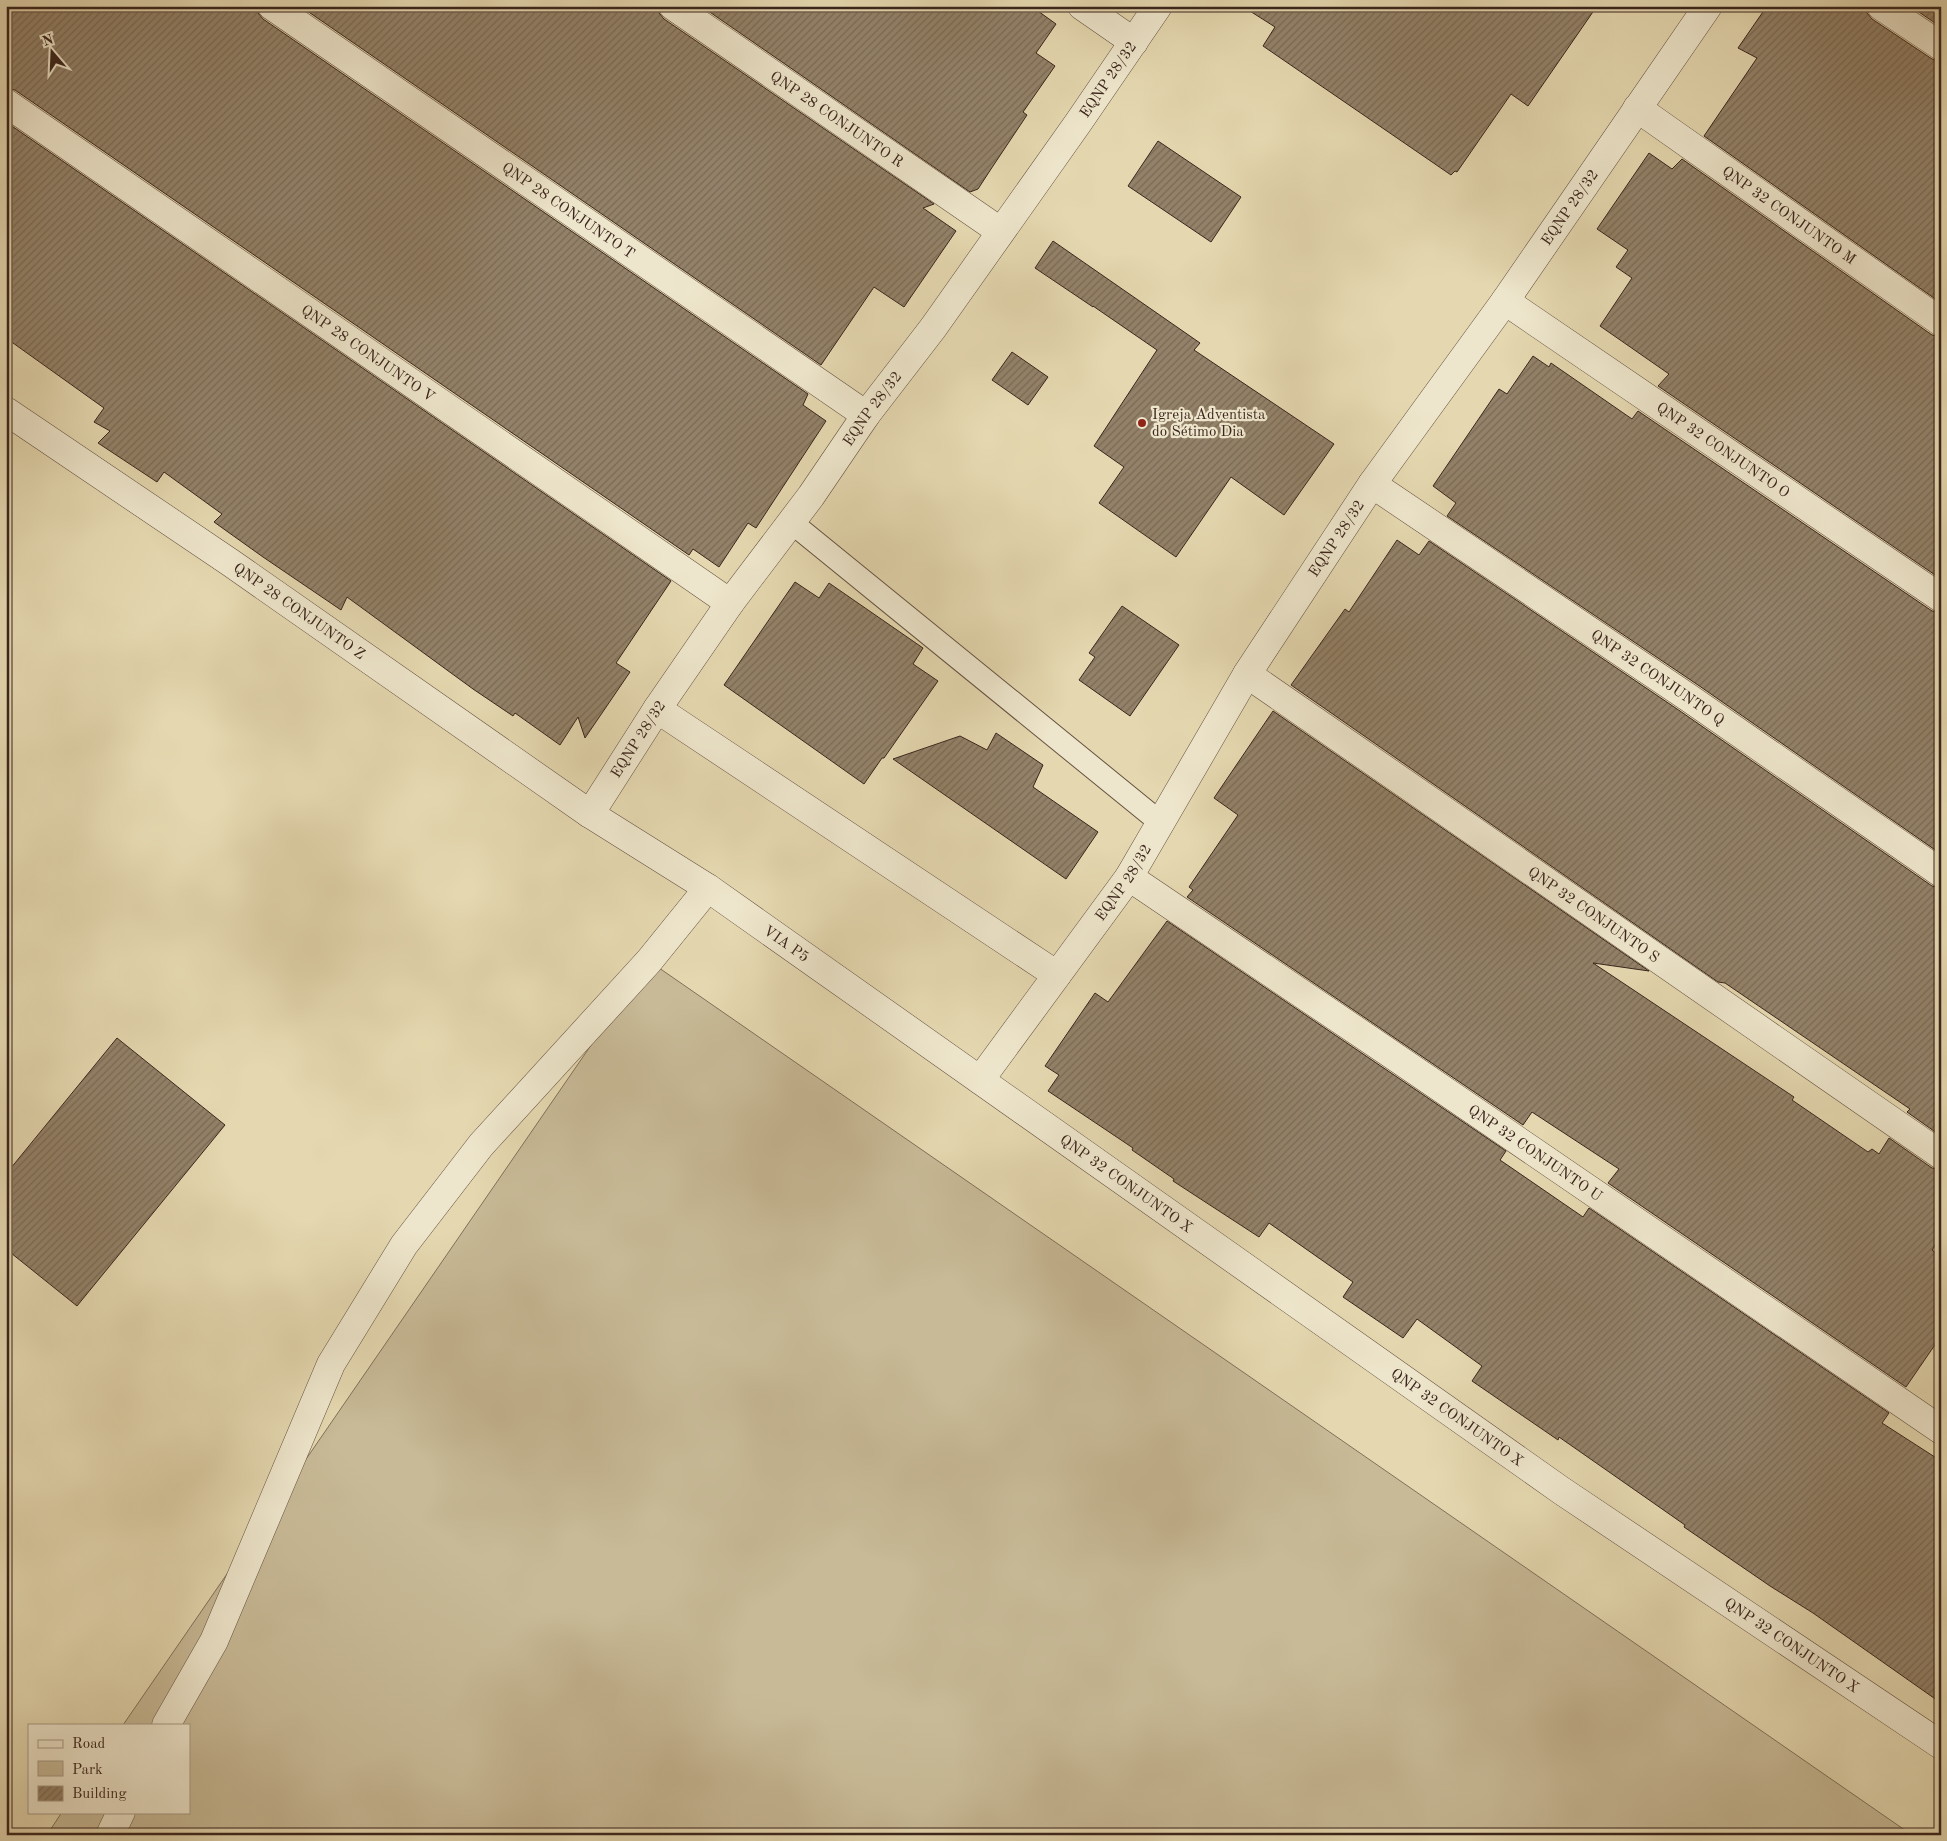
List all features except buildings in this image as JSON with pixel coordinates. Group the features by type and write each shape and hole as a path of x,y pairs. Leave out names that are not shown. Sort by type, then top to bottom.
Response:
{"street":[{"name":"QNP 28 CONJUNTO T","path":"272,6 866,415"},
{"name":"QNP 28 CONJUNTO R","path":"673,6 1000,231"},
{"path":"1082,6 1134,42"},
{"name":"EQNP 28/32","path":"590,814 657,709 730,603 811,496 866,415 933,328 1158,6"},
{"name":"EQNP 28/32","path":"980,1080 1129,877 1247,674 1372,484 1505,301 1708,6"},
{"path":"1881,6 1941,46"},
{"name":"QNP 28 CONJUNTO V","path":"6,103 730,603"},
{"name":"QNP 32 CONJUNTO M","path":"1637,108 1941,322"},
{"name":"QNP 32 CONJUNTO O","path":"1505,301 1941,598"},
{"name":"QNP 28 CONJUNTO Z","path":"6,411 231,563 590,814"},
{"name":"QNP 32 CONJUNTO Q","path":"1372,484 1689,698 1941,873"},
{"name":"QNP 32 CONJUNTO S","path":"1247,674 1941,1155"},
{"path":"657,709 1057,975"},
{"name":"VIA P5","path":"590,814 708,888 980,1080"},
{"name":"QNP 32 CONJUNTO U","path":"1129,877 1396,1057 1941,1430"},
{"path":"167,1724 214,1641 331,1364 404,1246 481,1145 649,961 708,888"},
{"name":"QNP 32 CONJUNTO X","path":"980,1080 1562,1490 1941,1745"},
{"path":"110,1835 119,1814"}],"lane":[{"path":"791,522 1161,823"}],"green space":[{"path":"649,961 1912,1835 47,1835 61,1814 190,1814 190,1724 124,1724"}],"place":[{"name":"Igreja Adventista do Sétimo Dia","path":"1142,423"}]}
